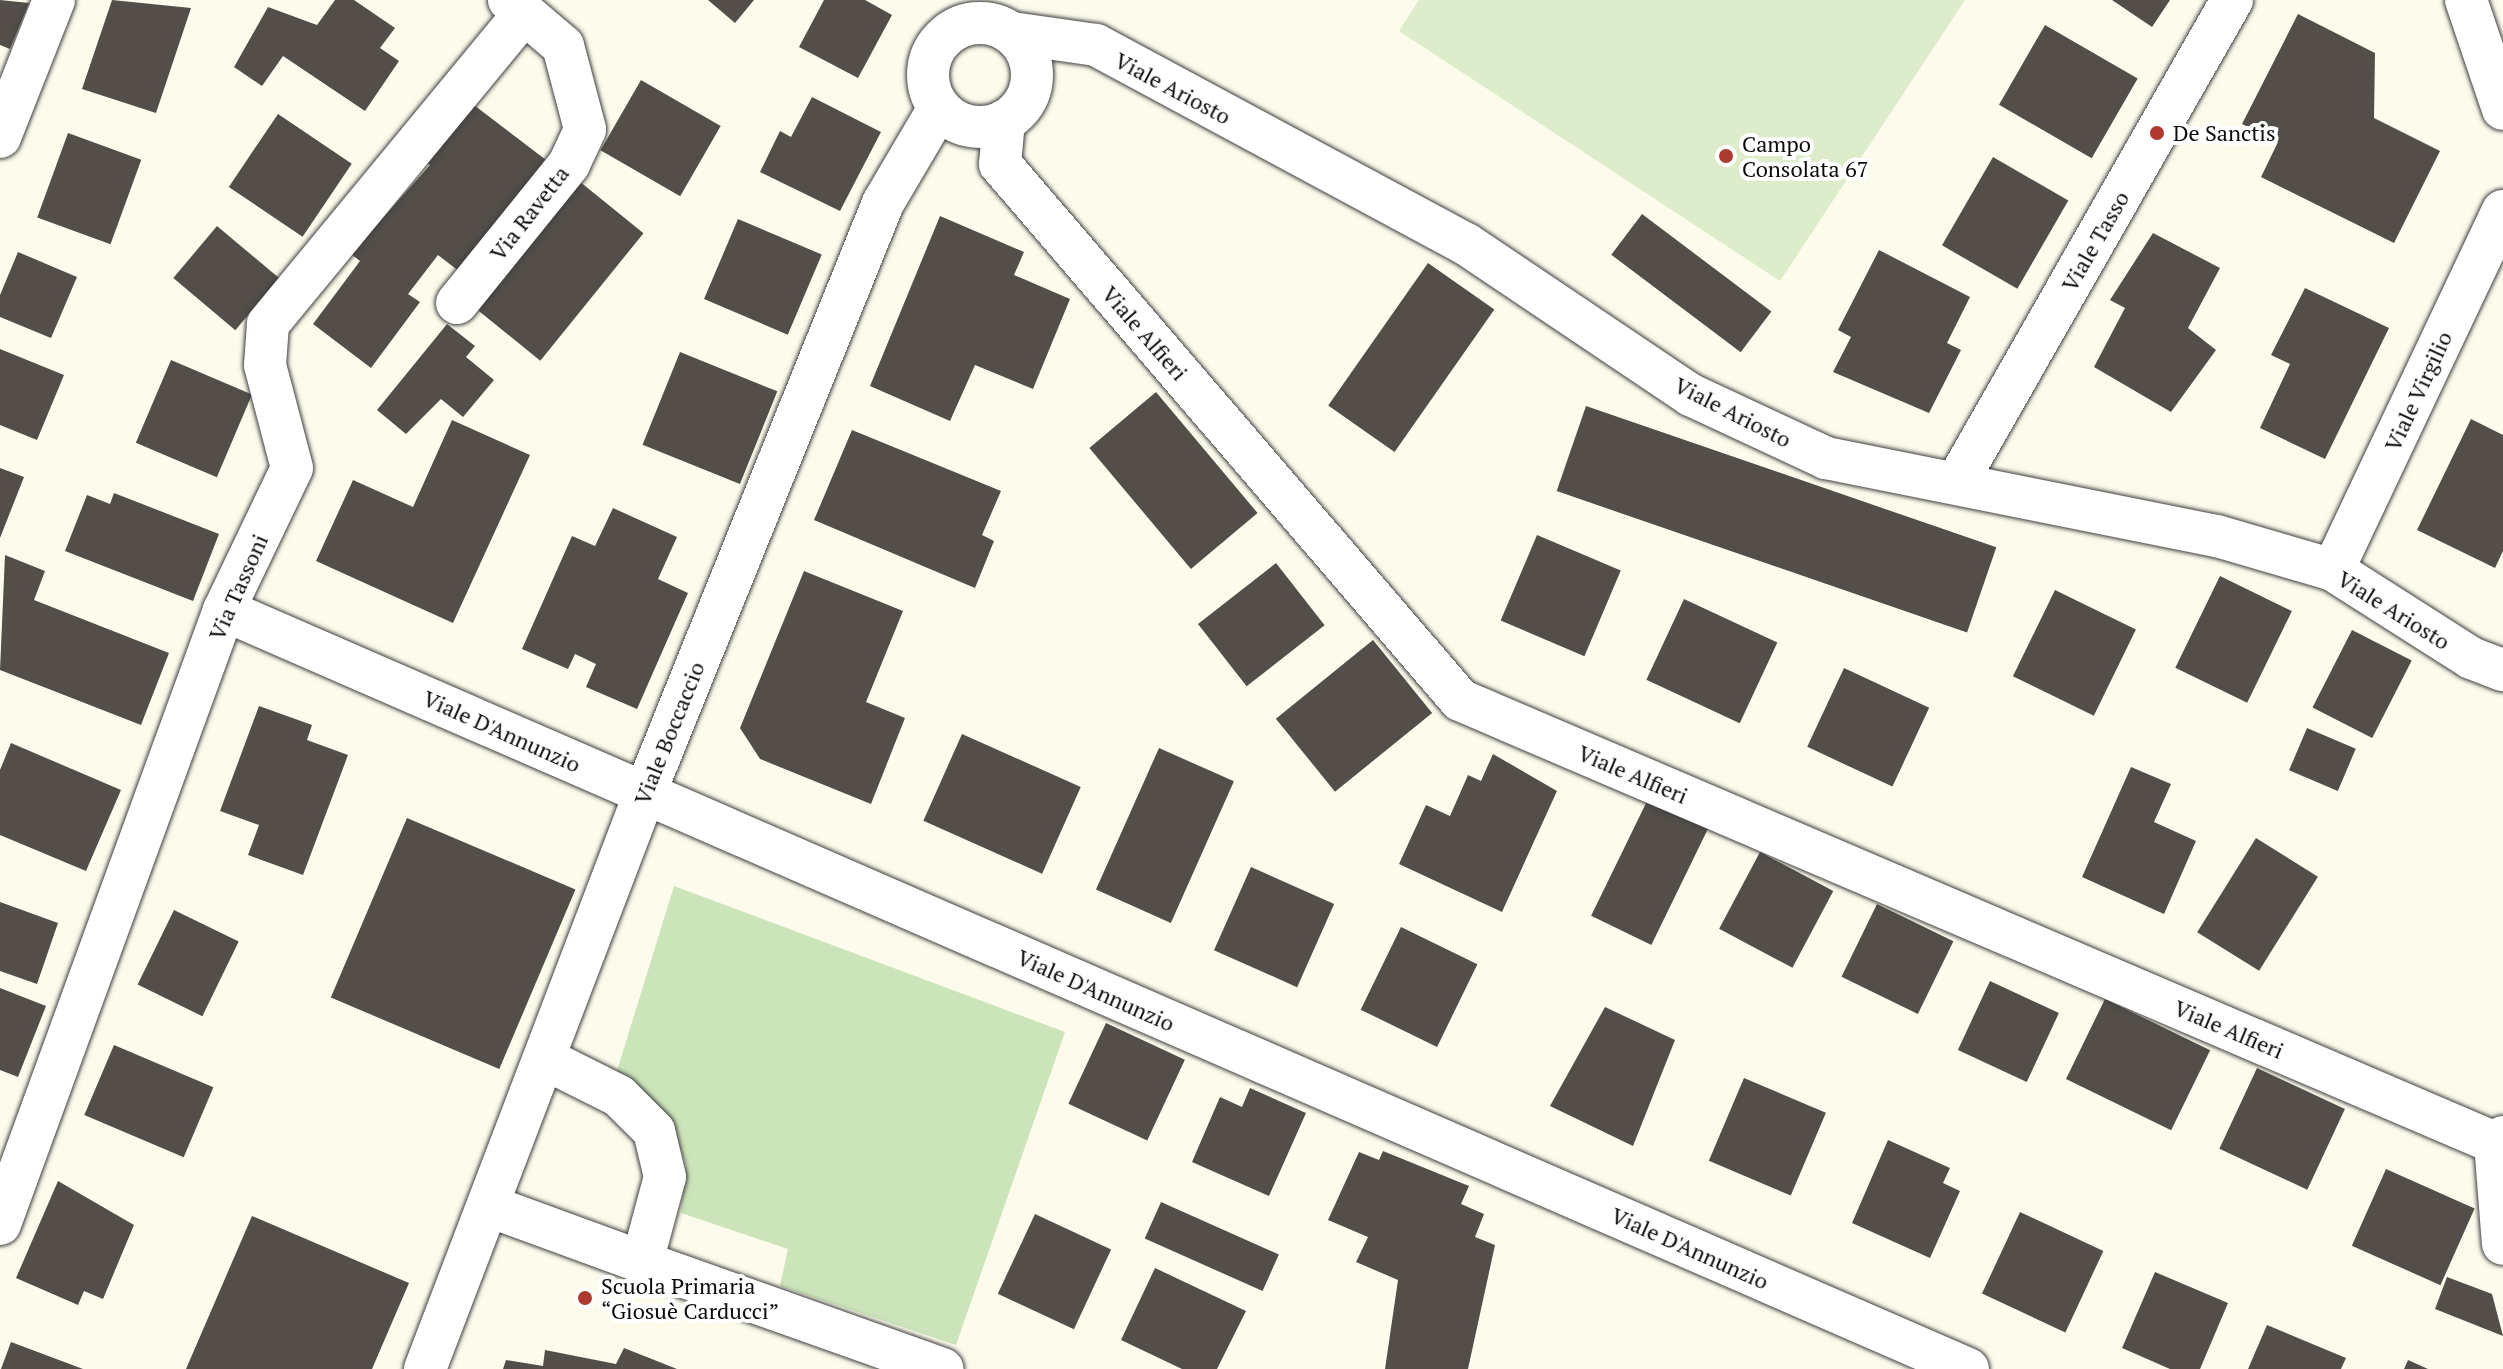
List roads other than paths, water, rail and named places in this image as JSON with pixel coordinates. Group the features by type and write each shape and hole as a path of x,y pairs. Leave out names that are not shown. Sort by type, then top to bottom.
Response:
{"street":[{"path":"0,137 54,0"},
{"name":"Viale Tasso","path":"1957,482 2232,0"},
{"path":"2466,0 2503,109"},
{"name":"Via Ravetta","path":"457,303 569,164 585,129 563,46 516,7"},
{"name":"Via Tassoni","path":"0,1224 224,610 292,468 265,365 268,324 516,7"},
{"path":"960,12 1012,33 1027,52 1032,82 1019,110 1004,121 979,127 939,108 930,92 931,58 960,12"},
{"name":"Viale Ariosto","path":"1012,33 1096,45 1466,244 1691,395 1826,458 2217,536 2333,570 2471,658 2503,670"},
{"name":"Viale Boccaccio","path":"425,1369 645,793 883,203 939,108"},
{"name":"Viale Alfieri","path":"1004,121 1000,164 1460,700 2499,1140"},
{"name":"Viale Virgilio","path":"2333,570 2503,211"},
{"name":"Viale D'Annunzio","path":"224,610 1968,1369"},
{"path":"545,1059 619,1096 654,1131 665,1177 642,1262"},
{"path":"2499,1140 2503,1244"},
{"path":"489,1206 943,1369"}],"place":[{"name":"De Sanctis","path":"2157,133"},
{"name":"Campo Consolata 67","path":"1726,156"},
{"name":"Scuola Primaria “Giosuè Carducci”","path":"585,1298"}]}
